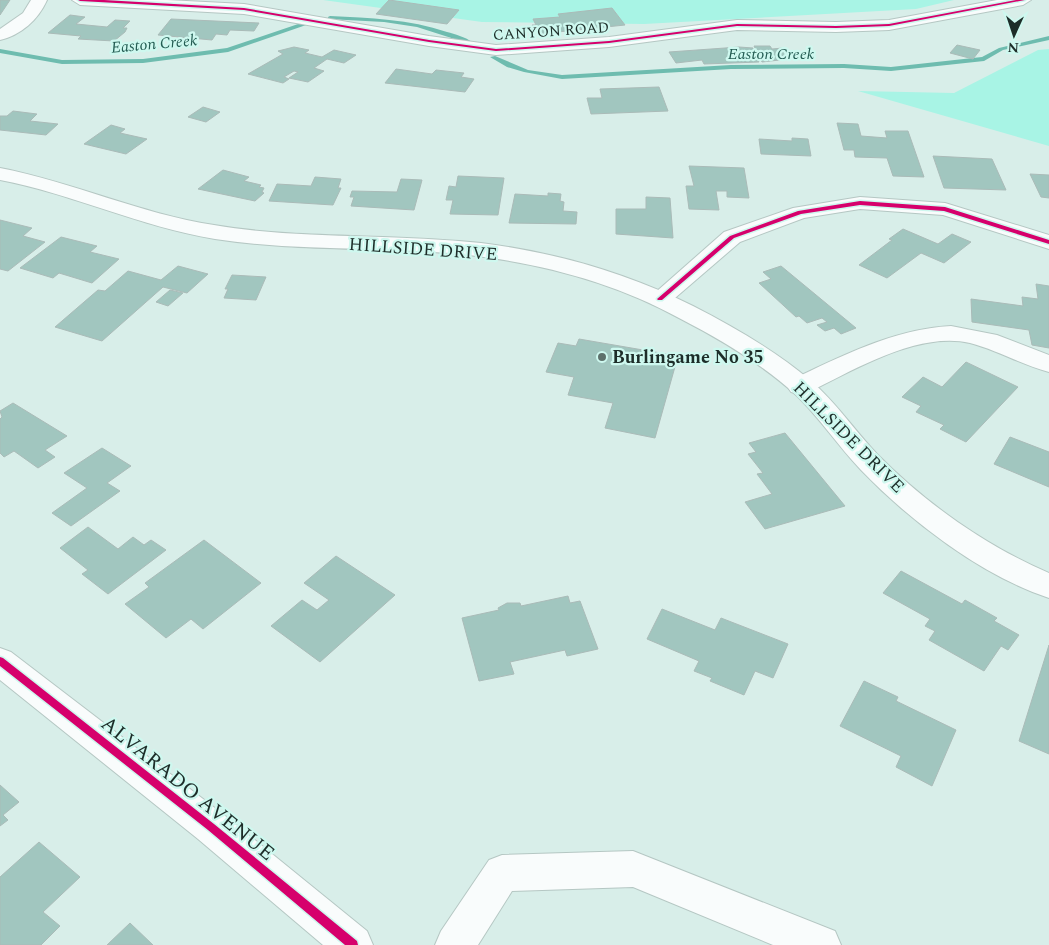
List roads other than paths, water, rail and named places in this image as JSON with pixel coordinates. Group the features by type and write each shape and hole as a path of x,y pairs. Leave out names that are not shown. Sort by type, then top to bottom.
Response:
{"street":[{"path":"0,35 26,20 36,8 39,0"},
{"name":"CANYON ROAD","path":"80,0 244,9 448,44 496,50 609,42 737,25 836,27 889,25 1023,0"},
{"name":"HILLSIDE DRIVE","path":"0,174 66,190 209,231 260,239 451,247 510,255 555,264 599,276 660,299 713,327 772,364 814,398 872,465 915,502 971,543 1033,580 1049,586"},
{"path":"660,299 732,237 800,212 860,203 945,209 1049,242"},
{"path":"800,386 898,343 923,336 950,333 980,339 1049,364"},
{"name":"ALVARADO AVENUE","path":"0,661 211,827 353,945"},
{"path":"455,945 502,873 633,869 821,945"}],"waterway":[{"name":"Easton Creek","path":"330,18 401,22 433,29 469,42"},
{"name":"Easton Creek","path":"0,51 62,62 143,61 228,50 307,23"},
{"name":"Easton Creek","path":"493,57 526,71 562,77 731,67 844,66 891,69 984,59 1001,49 1049,38"}],"place":[{"name":"Burlingame No 35","path":"602,357"}]}
